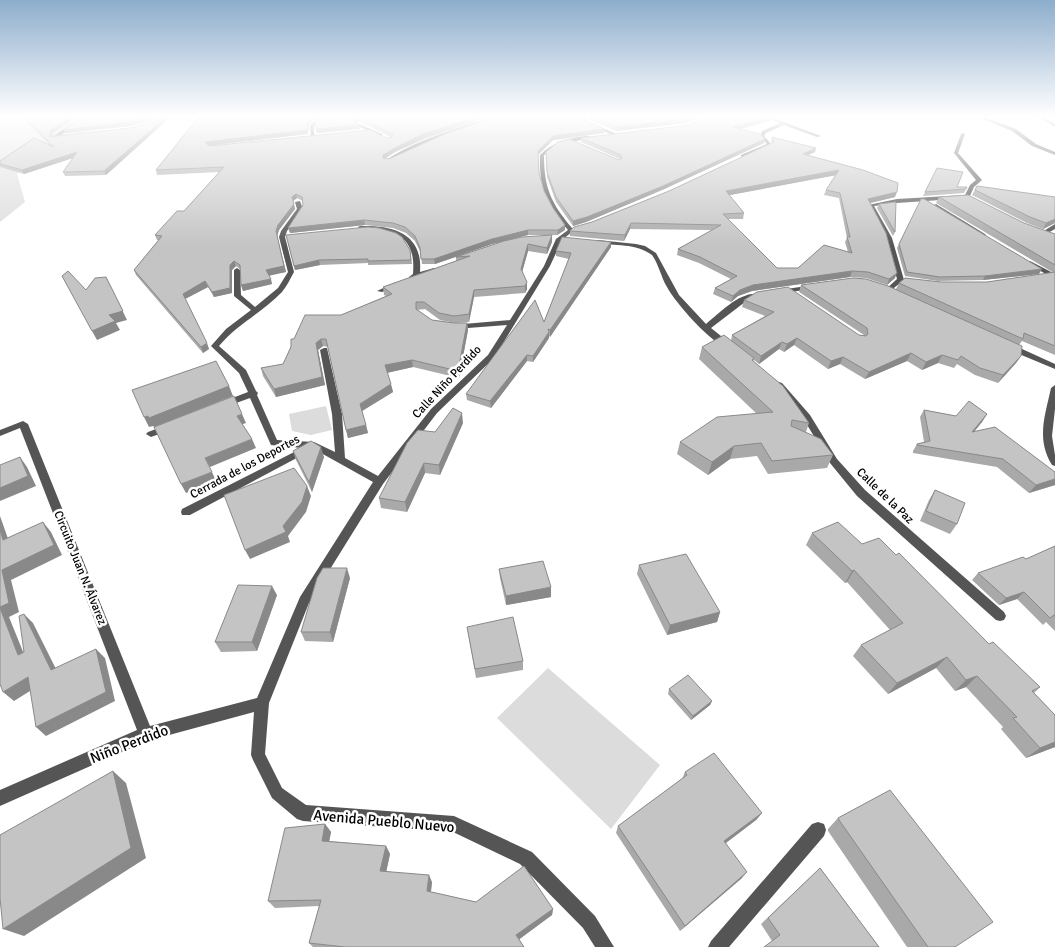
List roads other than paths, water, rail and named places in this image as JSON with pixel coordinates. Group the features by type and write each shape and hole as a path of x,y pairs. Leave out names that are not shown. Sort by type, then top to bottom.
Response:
{"street":[{"path":"542,159 543,183 548,202 571,230 589,225"},
{"path":"961,159 979,180 972,186 967,197"},
{"path":"901,280 889,238 872,205 897,201 967,197 975,201"},
{"path":"924,200 988,237"},
{"path":"298,202 300,209 282,236 291,272 280,291 224,334 215,346 243,372 254,393 274,443 314,445 379,481"},
{"path":"1055,226 1041,232 1055,237"},
{"path":"350,229 383,228 400,233 416,251 418,266 416,275"},
{"name":"Calle Niño Perdido","path":"262,703 304,601 379,481 434,411 491,356 547,266 554,238 571,230"},
{"path":"282,236 292,236"},
{"path":"554,238 579,240"},
{"path":"589,241 628,245 646,249 655,254 671,288 705,329 734,351"},
{"path":"1027,261 1054,276"},
{"path":"380,291 416,275 442,267"},
{"path":"237,270 238,296 255,310"},
{"path":"1034,278 1054,276"},
{"path":"896,294 884,289 901,280 910,282"},
{"path":"705,329 742,300 752,295 824,285"},
{"path":"789,291 797,296"},
{"path":"446,325 455,327 511,322"},
{"path":"1002,343 1055,367"},
{"path":"324,350 336,414 340,460"},
{"name":"Calle de la Paz","path":"770,379 785,390 807,417 833,461 861,493 1000,616"},
{"path":"1055,388 1047,434 1050,457 1055,463"},
{"path":"220,406 254,393"},
{"name":"Circuito Juan N. Álvarez","path":"0,433 24,424 146,734"},
{"path":"151,434 177,424"},
{"name":"Cerrada de los Deportes","path":"186,512 314,445"},
{"name":"Niño Perdido","path":"0,798 146,734 262,703"},
{"name":"Avenida Pueblo Nuevo","path":"262,703 258,755 277,793 303,813 454,824 526,858 589,922 605,947"},
{"path":"717,947 818,830"}]}
